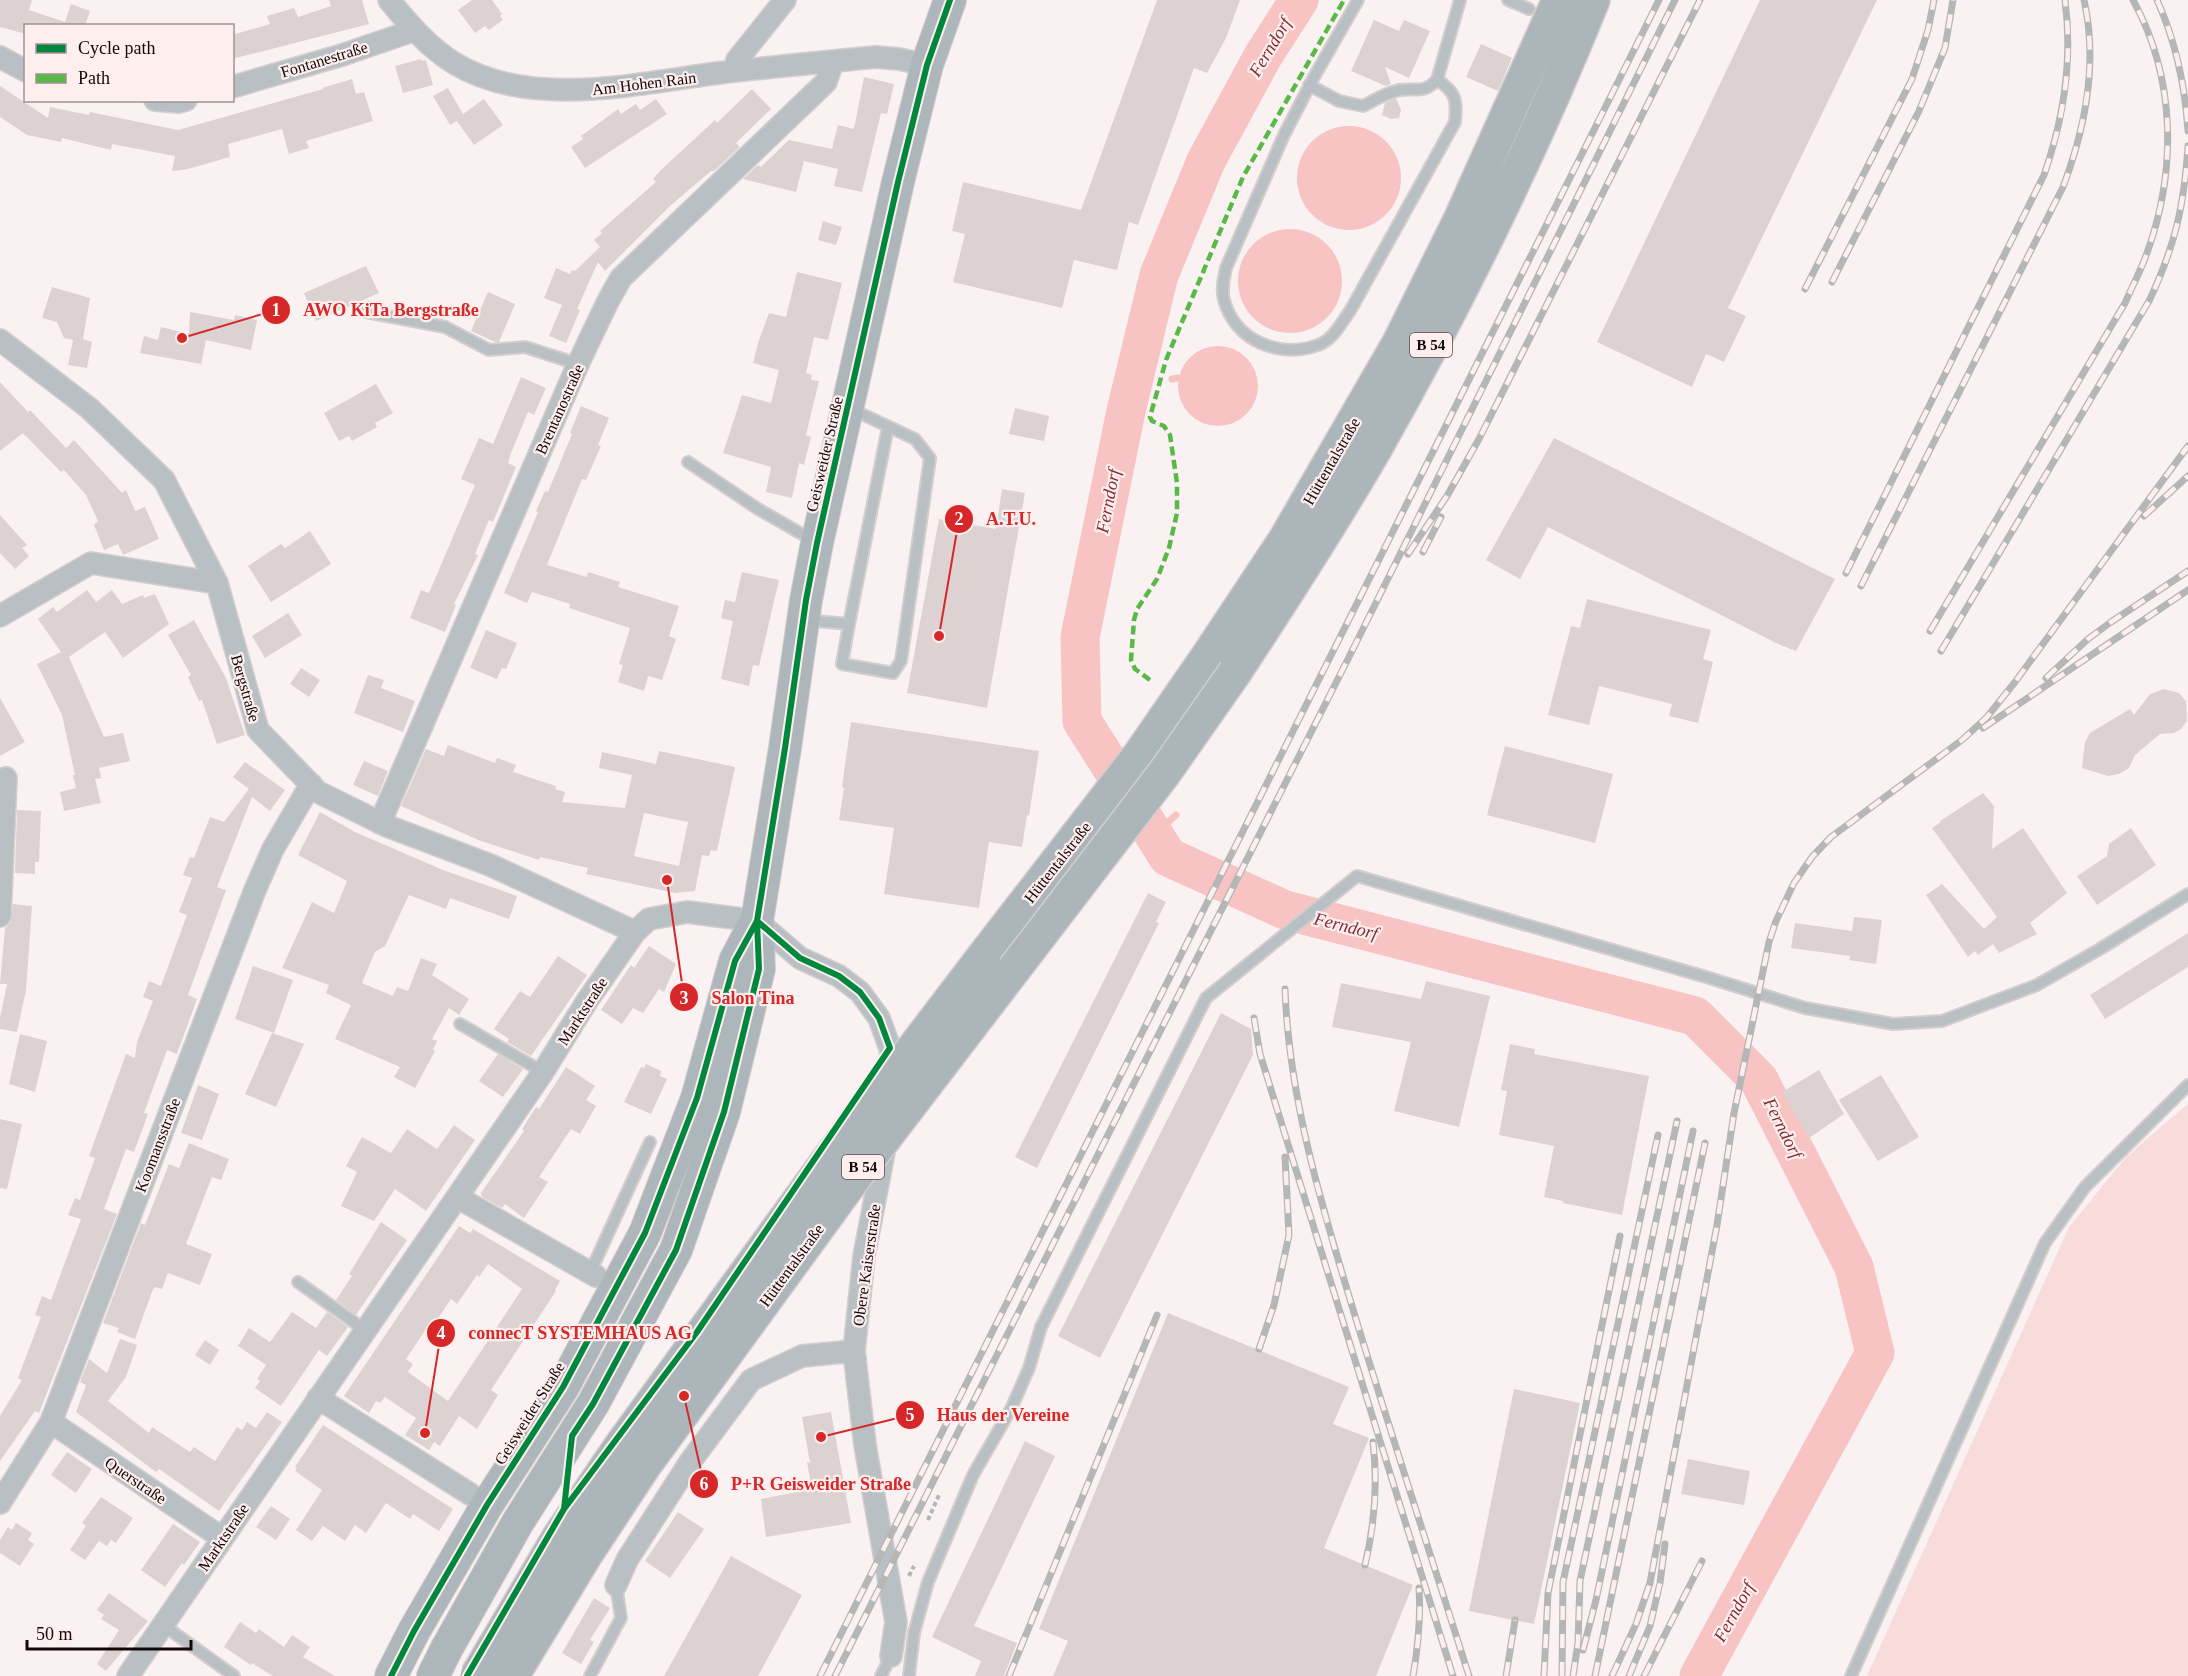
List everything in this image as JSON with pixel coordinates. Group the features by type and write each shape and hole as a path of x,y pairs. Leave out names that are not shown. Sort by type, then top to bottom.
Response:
{"highway":[{"name":"Hüttentalstraße","path":"477,1676 559,1538 618,1450 826,1163 1140,753 1222,664 1306,562 1374,450 1490,231 1542,120 1593,0"},
{"name":"Hüttentalstraße","path":"512,1676 586,1554 651,1456 854,1178 1165,772 1285,540 1399,343 1466,207 1544,5"}],"main road":[{"name":"Geisweider Straße","path":"434,1676 447,1648 518,1522 593,1404 676,1250 724,1112 759,969 757,921 817,543 898,182 927,65 950,0"},
{"name":"Geisweider Straße","path":"391,1676 414,1631 487,1505 563,1387 645,1233 697,1098 735,961 757,921"}],"street":[{"name":"Am Hohen Rain","path":"389,0 415,30 439,52 469,71 506,83 541,89 581,90 876,57 899,58 927,65"},
{"path":"735,71 737,60 785,0"},
{"name":"Fontanestraße","path":"234,86 342,55 415,30"},
{"path":"0,57 24,70"},
{"name":"Brentanostraße","path":"380,823 578,364 621,278 826,82 833,61"},
{"name":"Bergstraße","path":"0,340 89,408 164,480 217,583 258,730 318,792 380,823 490,865 635,932"},
{"path":"0,616 91,563 217,583"},
{"path":"0,916 6,778"},
{"name":"Koomansstraße","path":"0,1503 51,1422 255,890 273,849 311,784"},
{"name":"Marktstraße","path":"128,1676 543,1072 587,1001 635,932 649,919 687,912 757,921"},
{"name":"Obere Kaiserstraße","path":"757,921 800,958 840,976 860,992 879,1018 890,1048 894,1086 888,1134 864,1256 854,1351 865,1445 896,1622 891,1666"},
{"path":"457,1197 593,1274"},
{"path":"616,1585 627,1560 684,1472 751,1380 802,1356 854,1351"},
{"path":"318,1398 470,1494"},
{"name":"Querstraße","path":"51,1422 222,1538"}],"lane":[{"path":"1358,0 1309,85 1284,135 1226,268 1223,285 1224,300 1232,318 1243,332 1257,343 1279,349 1319,345 1333,335 1350,311 1455,122 1457,102 1446,85 1437,81"},
{"path":"1309,85 1339,101 1363,106 1381,96 1399,90 1421,91 1430,87 1437,81 1460,0"},
{"path":"1508,0 1544,5"},
{"path":"366,312 445,327 489,350 525,347 578,364"},
{"path":"848,408 915,439 930,458 901,661 893,673 842,664 888,427"},
{"path":"688,462 758,509 817,543"},
{"path":"803,620 849,624"},
{"path":"909,1676 914,1633 928,1582 973,1475 1011,1409 1029,1368 1041,1327 1206,998 1357,876 1706,977 1804,1008 1893,1024 1942,1021 2037,985 2188,894"},
{"path":"460,1024 543,1072"},
{"path":"1851,1676 2045,1243 2085,1187 2188,1085"},
{"path":"593,1274 650,1142"},
{"path":"298,1282 364,1330"},
{"path":"590,1676 621,1618 616,1585"},
{"path":"163,1625 234,1676"},
{"path":"881,1676 891,1666"}],"path":[{"path":"928,1520 939,1495"}],"shaded area":[{"path":"1349,126 1369,130 1386,141 1397,158 1401,178 1397,198 1386,215 1369,226 1349,230 1329,226 1312,215 1301,198 1297,178 1301,158 1312,141 1329,130"},
{"path":"1290,229 1310,233 1327,244 1338,261 1342,281 1338,301 1327,318 1310,329 1290,333 1270,329 1253,318 1242,301 1238,281 1242,261 1253,244 1270,233"},
{"path":"1218,346 1233,349 1246,358 1255,371 1258,386 1255,401 1246,414 1233,423 1218,426 1203,423 1190,414 1181,401 1178,386 1181,371 1190,358 1203,349"},
{"path":"2188,1104 2188,1676 1867,1676 2069,1227 2127,1156"}],"building":[{"path":"0,0 32,0 29,10 65,22 71,4 90,11 86,24 24,24 24,33 0,27"},
{"path":"329,0 362,0 369,24 234,58 234,34 270,24 267,16 294,8 298,17 331,6"},
{"path":"472,0 492,0 502,14 500,16 503,20 489,30 485,26 475,33 458,10"},
{"path":"1157,0 1240,0 1226,38 1207,73 1194,68 1138,225 1129,222 1117,270 1074,260 1062,308 953,282 965,234 952,231 963,182 1081,210"},
{"path":"1760,0 1877,0 1728,308 1746,316 1724,362 1706,354 1692,387 1597,342"},
{"path":"1374,20 1399,31 1404,20 1430,31 1409,78 1385,67 1391,84 1386,86 1351,71"},
{"path":"1481,44 1512,58 1498,91 1466,77"},
{"path":"421,59 421,61 426,60 433,85 403,93 395,66"},
{"path":"864,77 894,84 887,114 881,113 862,192 834,186 838,169 804,161 796,192 743,179 758,165 761,167 789,140 832,149 838,125 854,129"},
{"path":"352,79 356,94 364,92 373,121 306,141 309,148 289,154 282,129 228,144 230,157 188,169 172,171 175,156 112,144 111,150 62,138 61,142 27,135 0,117 0,86 48,118 50,107 89,115 90,112 178,130"},
{"path":"448,88 463,114 484,99 503,125 474,145 457,121 450,125 433,96"},
{"path":"752,89 771,109 736,143 740,147 670,206 605,271 598,262 577,309 580,310 566,343 549,336 562,305 544,298 556,268 570,274 572,270 575,271 600,247 594,240 602,233 600,231 656,182 653,179 661,170 715,120 717,123"},
{"path":"1396,98 1401,110 1399,118 1391,119 1382,115 1385,103"},
{"path":"656,99 667,114 585,168 571,147 583,139 581,136 618,109 621,114 636,104 640,110"},
{"path":"823,221 842,227 836,245 818,240"},
{"path":"366,266 379,293 316,321 304,293"},
{"path":"797,272 842,283 828,340 814,337 806,373 812,375 811,380 819,381 806,435 811,437 804,465 799,463 792,498 766,492 771,467 723,453 742,395 771,403 779,370 753,363 769,313 786,317"},
{"path":"52,287 90,298 83,339 92,342 87,368 68,365 73,340 64,338 57,322 42,318"},
{"path":"488,292 515,304 499,342 471,331"},
{"path":"190,312 234,320 235,315 257,320 251,350 206,340 201,364 140,353 144,336 158,340 161,327 189,334"},
{"path":"521,377 546,388 534,415 528,412 511,453 508,463 516,467 493,522 489,520 475,554 478,555 454,604 456,605 445,632 410,618 421,590 429,593 475,485 461,479 479,438 493,444"},
{"path":"0,382 66,448 74,440 122,493 126,490 135,511 145,507 159,539 123,555 118,544 104,550 94,525 98,521 86,495 64,470 61,472 23,433 0,451"},
{"path":"376,384 393,413 375,423 377,427 352,441 349,436 339,441 324,413"},
{"path":"581,406 609,418 598,445 601,446 586,480 582,479 547,565 587,577 588,572 620,582 618,587 679,606 669,636 676,639 662,680 648,676 644,691 618,682 623,665 619,664 630,628 569,608 570,604 532,592 527,603 504,593 538,512 536,511 545,491 548,492 572,434 570,433"},
{"path":"1015,408 1049,416 1044,441 1009,434"},
{"path":"1554,438 1835,579 1796,651 1548,527 1520,579 1486,560"},
{"path":"1002,489 1025,493 987,708 907,693 939,519 996,529"},
{"path":"0,515 27,545 22,548 29,556 15,569 0,553"},
{"path":"310,531 331,564 271,602 248,566 281,544 285,548"},
{"path":"742,572 779,580 759,666 753,665 749,686 721,679 733,621 721,618 725,600 735,602"},
{"path":"87,590 96,602 112,590 122,604 143,595 144,598 155,594 169,624 123,658 105,632 69,657 104,737 123,733 130,761 99,768 101,778 95,779 101,803 64,811 60,792 76,788 73,775 75,775 62,715 37,664 61,652 38,619 53,607 57,612"},
{"path":"1587,599 1711,630 1703,659 1713,662 1698,723 1669,716 1672,704 1599,686 1589,725 1548,715 1571,626 1580,628"},
{"path":"288,613 302,635 265,658 252,636"},
{"path":"194,620 226,678 245,735 217,744 202,700 199,701 188,677 191,675 168,635"},
{"path":"486,630 517,643 506,669 502,668 497,679 470,668"},
{"path":"301,668 320,680 309,697 290,684"},
{"path":"368,675 384,680 381,688 415,701 403,732 354,713"},
{"path":"2164,689 2179,693 2186,701 2187,721 2181,729 2174,733 2160,734 2135,755 2129,768 2119,774 2108,776 2082,768 2085,742 2090,733 2130,709 2134,715 2150,694"},
{"path":"0,698 25,742 0,756"},
{"path":"851,722 1039,751 1022,847 989,842 979,908 884,894 894,828 839,820"},
{"path":"448,745 495,763 497,758 516,765 513,772 556,786 555,789 565,792 562,802 625,808 632,775 599,768 602,752 656,764 659,751 735,767 717,851 711,850 709,856 702,855 695,891 675,893 586,874 588,868 540,857 539,860 481,841 401,806 426,749 444,756","holes":["644,813 688,822 679,866 634,856"]},
{"path":"1505,746 1613,774 1595,843 1487,815"},
{"path":"364,761 388,771 378,796 353,785"},
{"path":"245,762 285,790 270,811 252,797 217,887 226,890 188,995 197,999 177,1054 167,1050 144,1113 148,1114 134,1152 126,1149 104,1209 117,1214 39,1413 35,1411 0,1461 0,1416 22,1380 18,1378 41,1317 35,1315 42,1296 51,1300 81,1219 68,1215 75,1198 80,1200 95,1158 89,1156 126,1054 135,1058 137,1042 153,1001 143,997 149,981 161,986 187,915 179,912 192,878 183,875 190,857 194,858 210,817 224,822 249,789 233,777"},
{"path":"1983,793 1994,806 1992,849 2023,828 2067,893 2030,923 2037,934 1999,953 1993,944 1978,955 1975,951 1968,957 1926,895 1942,884 1984,929 1997,917 1932,828"},
{"path":"17,810 41,811 39,862 35,862 35,874 15,873"},
{"path":"320,812 355,832 443,870 517,896 509,919 450,898 446,909 409,895 385,946 375,952 362,983 393,996 397,987 408,991 421,958 437,964 432,975 469,999 459,1015 449,1008 432,1039 437,1041 433,1050 435,1051 415,1088 394,1077 400,1067 335,1039 351,1005 326,993 329,985 282,968 312,902 334,913 347,881 298,855"},
{"path":"2131,828 2156,865 2097,905 2077,876 2107,856 2109,844"},
{"path":"1148,893 1166,902 1156,922 1159,923 1037,1168 1015,1157"},
{"path":"13,904 32,906 26,990 17,1032 0,1029 7,984 0,984 5,928 11,922"},
{"path":"1854,917 1882,920 1876,964 1849,960 1850,956 1791,948 1795,923 1852,931"},
{"path":"2188,933 2188,967 2105,1019 2090,995"},
{"path":"649,946 676,964 664,992 659,989 643,1013 633,1008 622,1024 601,1010 631,965 634,968"},
{"path":"558,956 587,975 531,1056 507,1042 509,1039 494,1029 520,991 530,997"},
{"path":"253,966 293,980 274,1033 235,1019"},
{"path":"1426,981 1490,996 1459,1127 1394,1111 1411,1042 1332,1027 1341,983 1421,999"},
{"path":"1221,1013 1251,1029 1253,1055 1100,1358 1058,1336"},
{"path":"272,1033 304,1044 276,1107 245,1094"},
{"path":"20,1034 47,1041 35,1092 9,1084"},
{"path":"1510,1044 1535,1049 1534,1054 1649,1076 1622,1215 1544,1197 1554,1146 1499,1135 1507,1091 1501,1090"},
{"path":"498,1054 523,1069 503,1097 479,1081"},
{"path":"646,1064 661,1071 660,1076 667,1079 651,1114 624,1102 641,1067 644,1068"},
{"path":"566,1067 595,1086 586,1100 596,1106 580,1134 571,1129 539,1177 548,1182 524,1218 505,1204 502,1208 482,1197 481,1193 524,1131 522,1129 536,1107 539,1109"},
{"path":"1819,1070 1844,1114 1809,1138 1782,1092"},
{"path":"1881,1075 1919,1137 1878,1161 1839,1100"},
{"path":"198,1085 219,1094 202,1140 181,1133"},
{"path":"0,1119 22,1124 7,1189 0,1188"},
{"path":"454,1125 475,1140 426,1211 395,1189 374,1221 341,1206 357,1172 346,1166 362,1137 391,1153 407,1129 437,1149"},
{"path":"189,1143 229,1159 221,1180 212,1177 186,1244 212,1254 200,1285 168,1273 162,1289 155,1287 153,1289 135,1339 117,1332 119,1328 103,1323 141,1223 145,1225 169,1164 179,1168"},
{"path":"381,1222 407,1240 356,1315 336,1300 352,1276 349,1274"},
{"path":"459,1226 470,1233 473,1229 560,1281 556,1291 491,1390 498,1395 477,1429 459,1416 440,1446 434,1442 429,1450 405,1435 416,1418 385,1397 380,1403 376,1401 369,1413 344,1396","holes":["488,1264 522,1289 448,1401 408,1372 413,1364 406,1359 430,1323 433,1326 451,1299 457,1304 477,1275 479,1277"]},
{"path":"292,1312 316,1328 327,1312 348,1327 327,1356 319,1350 281,1406 255,1388 260,1381 257,1379 266,1365 238,1346 249,1328 270,1342"},
{"path":"1168,1313 1349,1387 1333,1424 1369,1438 1324,1548 1413,1585 1376,1676 1053,1676 1068,1641 1039,1629"},
{"path":"120,1339 137,1345 126,1377 108,1401 149,1433 152,1427 190,1452 194,1447 215,1461 237,1427 242,1430 247,1422 256,1428 267,1412 282,1422 219,1511 159,1469 156,1472 76,1412 86,1385 80,1382 89,1359 107,1373"},
{"path":"205,1340 219,1350 210,1365 195,1355"},
{"path":"1514,1389 1580,1403 1534,1624 1469,1611"},
{"path":"831,1412 851,1523 766,1537 761,1499 812,1489 802,1417"},
{"path":"323,1425 453,1509 439,1531 413,1514 410,1519 386,1503 366,1533 355,1525 345,1541 323,1526 312,1541 296,1530 322,1490 295,1471 297,1468 295,1467"},
{"path":"1025,1441 1055,1456 974,1626 1017,1643 1004,1676 975,1676 981,1661 932,1637"},
{"path":"67,1452 92,1469 76,1493 51,1475"},
{"path":"1688,1459 1750,1471 1744,1505 1681,1494"},
{"path":"101,1497 133,1518 116,1543 111,1540 107,1546 99,1541 85,1560 70,1550 86,1526 82,1523"},
{"path":"271,1506 290,1519 276,1540 256,1527"},
{"path":"678,1512 704,1529 670,1578 645,1561"},
{"path":"16,1523 32,1533 28,1540 34,1544 20,1566 0,1553 0,1540 8,1527 12,1530"},
{"path":"173,1524 200,1542 165,1587 141,1570"},
{"path":"731,1556 802,1595 758,1676 664,1676"},
{"path":"109,1593 148,1621 106,1671 97,1664 119,1630 101,1619 104,1615 97,1610"},
{"path":"594,1598 610,1608 590,1640 594,1642 581,1664 562,1653"},
{"path":"240,1622 256,1633 259,1629 284,1647 292,1635 310,1647 303,1657 335,1676 273,1676 252,1663 251,1665 224,1647"}],"waterway":[{"name":"Ferndorf","path":"1299,0 1263,56 1206,161 1159,275 1126,411 1080,637 1082,721 1168,857 1285,910 1695,1016 1759,1080 1854,1267 1875,1353 1699,1676"},
{"path":"1172,379 1178,378"},
{"path":"1132,384 1149,382"},
{"path":"1154,835 1176,815"}],"railway":[{"path":"820,1676 1659,0"},
{"path":"835,1676 1352,651 1675,0"},
{"path":"1408,554 1447,496 1479,439 1700,0"},
{"path":"1805,289 1912,79 1928,30 1934,0"},
{"path":"1832,282 1919,111 1945,48 1953,0"},
{"path":"1846,573 2044,175 2057,132 2065,89 2068,45 2065,0"},
{"path":"1861,586 2063,187 2078,142 2087,95 2090,47 2084,0"},
{"path":"1930,631 2125,303 2147,253 2164,189 2167,125 2158,61 2133,0"},
{"path":"2157,0 2178,64 2185,97 2188,131"},
{"path":"1941,651 2149,301 2166,262 2177,226 2188,146"},
{"path":"1612,1676 1636,1624 1650,1583 1717,1225 1734,1113 1769,942 1776,921 1794,883 1812,857 1831,837 1962,740 1987,717 2188,446"},
{"path":"2144,516 2188,476"},
{"path":"1423,552 1441,517"},
{"path":"2046,678 2088,639 2188,571"},
{"path":"1983,728 2188,590"},
{"path":"1285,989 1293,1072 1309,1155 1369,1361 1469,1676"},
{"path":"1254,1018 1260,1054 1453,1676"},
{"path":"1573,1676 1578,1643 1580,1581 1677,1121"},
{"path":"1583,1650 1596,1600 1693,1131"},
{"path":"1562,1676 1563,1582 1658,1135"},
{"path":"1595,1676 1705,1143"},
{"path":"1259,1349 1274,1305 1289,1235 1285,1157"},
{"path":"1544,1676 1548,1593 1620,1236"},
{"path":"1009,1676 1157,1315"},
{"path":"1365,1565 1375,1504 1373,1442"},
{"path":"1629,1676 1650,1626 1660,1583 1665,1544"},
{"path":"1644,1676 1702,1561"},
{"path":"1413,1676 1419,1632 1419,1588"},
{"path":"1506,1676 1515,1620"}],"marked path":[{"path":"1150,680 1135,669 1131,660 1137,609 1157,579 1169,548 1177,513 1177,483 1170,435 1164,426 1152,421 1150,417 1166,360 1243,177 1344,0"}],"cycle path":[{"path":"564,1509 572,1436 593,1404 676,1250 724,1112 759,969 757,921 806,600 817,543 898,182 927,65 950,0"},
{"path":"391,1676 414,1631 487,1505 563,1387 645,1233 697,1098 735,961 757,921"},
{"path":"467,1676 564,1509 697,1332 890,1048 879,1018 860,992 839,976 800,958 757,921"}],"place":[{"name":"AWO KiTa Bergstraße","path":"182,338"},
{"name":"A.T.U.","path":"939,636"},
{"name":"Salon Tina","path":"667,880"},
{"name":"P+R Geisweider Straße","path":"684,1396"},
{"name":"connecT SYSTEMHAUS AG","path":"425,1433"},
{"name":"Haus der Vereine","path":"821,1437"}]}
